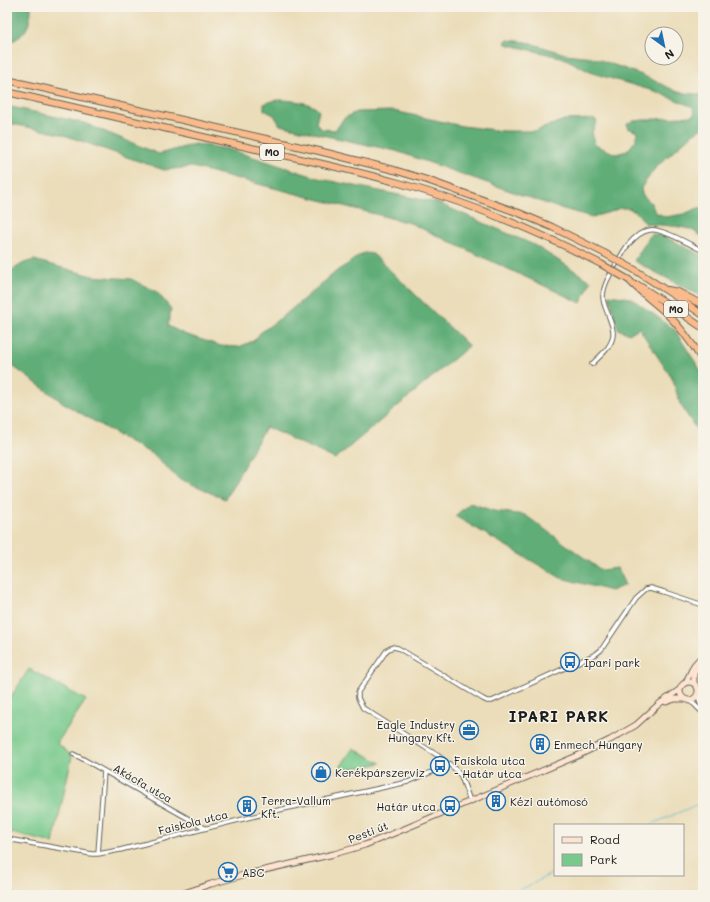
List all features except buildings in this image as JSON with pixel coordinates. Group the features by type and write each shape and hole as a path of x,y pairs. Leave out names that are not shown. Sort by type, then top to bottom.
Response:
{"highway":[{"name":"M0","path":"7,80 319,152 434,182 519,213 558,230 635,270 703,315"},
{"name":"M0","path":"7,92 327,165 399,183 465,205 507,220 559,243 601,264 672,306 703,328"},
{"path":"630,280 672,319 687,337 703,361"},
{"path":"664,288 678,292 703,305"}],"main road":[{"path":"703,655 695,670 693,678 694,683 698,688 698,694 694,699 686,700 681,696 679,690 686,682 694,665 703,655"},
{"path":"686,682 694,683"},
{"name":"Pesti út","path":"178,895 240,876 350,850 375,841 587,752 636,724 659,704 679,690"},
{"name":"Pesti út","path":"659,704 670,700 686,700"}],"street":[{"path":"592,364 606,350 612,339 612,327 603,298 604,290 628,245 644,231 659,230 703,251"},
{"path":"470,801 461,776 450,764 363,708 358,698 358,692 388,650 393,647 398,648 483,699 492,701 596,654 601,650 636,598 646,589 651,588 703,605"},
{"path":"698,694 703,712"},
{"path":"686,700 694,704 703,712"},
{"name":"Akácfa utca","path":"72,754 205,828"},
{"name":"Faiskola utca","path":"7,839 84,853 98,854 120,850 279,810 408,782 450,764"},
{"path":"98,854 104,771"},
{"path":"7,890 11,895"}],"green space":[{"path":"13,7 31,7 29,23 25,32 12,41 7,38 7,19"},
{"path":"507,40 527,42 565,54 592,57 642,75 678,92 703,95 703,128 694,133 656,167 641,188 642,194 651,203 655,212 666,217 684,214 698,208 703,209 703,237 687,228 645,223 639,215 629,208 620,208 592,217 556,207 396,151 280,125 274,115 264,110 264,104 275,100 289,100 312,105 319,111 316,123 321,129 335,130 343,119 356,112 394,111 462,126 503,131 536,131 564,120 595,119 597,121 592,132 595,145 616,154 627,151 636,140 637,132 628,128 627,124 633,121 691,116 695,113 693,107 657,92 592,73 564,58 506,44 505,42"},
{"path":"7,106 84,123 159,154 195,144 228,149 321,179 438,203 534,245 591,281 581,303 410,223 192,167 164,170 61,134 7,123"},
{"path":"651,234 663,236 703,256 703,297 634,261"},
{"path":"365,253 373,254 469,346 335,459 266,427 225,499 180,480 152,454 65,404 7,362 7,271 10,271 24,263 34,260 92,276 131,279 157,292 171,309 168,326 184,334 221,346 239,347 255,340 260,333 286,314 338,270 359,255"},
{"path":"609,295 631,298 674,329 703,374 703,440 680,404 673,380 639,328 629,334 618,329"},
{"path":"470,503 494,511 525,515 601,570 617,568 625,585 611,591 561,578 455,516"},
{"path":"29,669 86,700 57,743 72,756 53,843 7,832 7,703"},
{"path":"353,748 381,763 337,772"}],"waterway":[{"path":"652,824 703,802"},
{"path":"508,895 554,873"}],"place":[{"name":"Ipari park","path":"570,662"},
{"name":"Eagle Industry Hungary Kft.","path":"469,730"},
{"name":"Enmech Hungary","path":"540,744"},
{"name":"Faiskola utca - Határ utca","path":"440,766"},
{"name":"Kerékpárszerviz","path":"321,772"},
{"name":"Kézi autómosó","path":"496,801"},
{"name":"Terra-Vallum Kft.","path":"247,806"},
{"name":"Határ utca","path":"450,806"},
{"name":"ABC","path":"228,872"}],"district":[{"name":"IPARI PARK","path":"559,716"}]}
